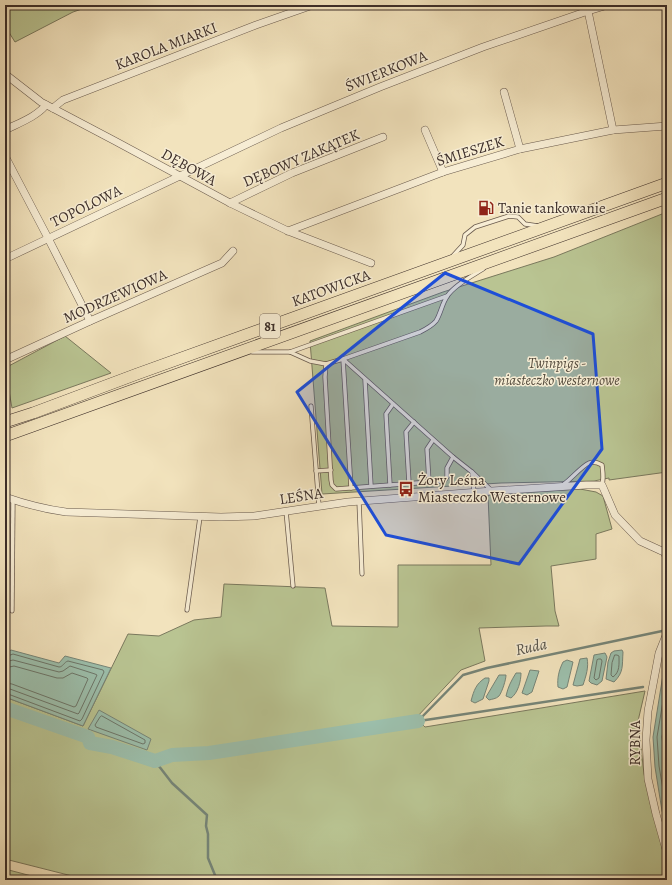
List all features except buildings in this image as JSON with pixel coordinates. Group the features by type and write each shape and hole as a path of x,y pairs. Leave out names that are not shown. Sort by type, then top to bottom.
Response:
{"main road":[{"name":"KATOWICKA","path":"5,422 667,183"},
{"name":"KATOWICKA","path":"5,436 667,198"}],"street":[{"name":"KAROLA MIARKI","path":"53,108 63,100 256,25 313,5"},
{"name":"ŚWIERKOWA","path":"178,176 281,128 380,87 587,8 608,5"},
{"path":"587,8 612,130"},
{"name":"DĘBOWA","path":"5,74 36,99 46,105 115,140 178,176 230,203 288,231 372,263"},
{"path":"504,92 520,149"},
{"path":"5,130 34,115 46,105"},
{"name":"ŚMIESZEK","path":"288,231 443,172 520,149 612,130 667,126"},
{"path":"425,130 443,172"},
{"name":"DĘBOWY ZAKĄTEK","path":"230,203 292,173 383,137"},
{"path":"5,156 90,321"},
{"name":"TOPOLOWA","path":"5,259 178,176"},
{"name":"MODRZEWIOWA","path":"5,360 222,263 233,251"},
{"name":"LEŚNA","path":"5,497 44,509 66,512 221,517 254,516 359,501 586,485 602,486"},
{"path":"602,486 615,515 640,541 664,552 667,558"},
{"name":"RYBNA","path":"666,634 659,653 648,711 646,740 648,779 667,853"}],"lane":[{"path":"447,263 463,245 465,235 475,227 509,216 518,218 525,224 545,228"},
{"path":"290,352 310,361 326,364 343,360 420,332 436,322 447,296 451,291 497,260"},
{"path":"239,353 290,352 447,296"},
{"path":"343,360 492,491"},
{"path":"343,360 351,488"},
{"path":"326,364 325,377 332,485 336,489 444,481 447,477 447,468 453,457"},
{"path":"365,380 371,486"},
{"path":"390,485 386,414 393,404"},
{"path":"311,406 319,506"},
{"path":"409,484 406,432 414,422"},
{"path":"429,482 427,449 433,440"},
{"path":"560,487 571,479 584,466 593,462 602,466 602,486"},
{"path":"316,471 331,470"},
{"path":"472,472 474,493"},
{"path":"12,611 13,500"},
{"path":"359,501 362,574"},
{"path":"286,511 293,586"},
{"path":"187,610 200,517"}],"highlighted area":[{"path":"445,273 593,334 602,449 519,564 386,535 297,392"}],"green space":[{"path":"5,5 94,5 73,12 15,42 5,26"},
{"name":"Twinpigs - miasteczko westernowe","path":"667,212 667,472 594,481 501,483 322,494 310,341 443,292 554,257"},
{"path":"65,336 111,373 12,408 5,368"},
{"path":"580,489 596,492 603,496 612,529 596,534 596,559 551,566 555,611 559,626 479,628 485,661 461,670 416,718 425,727 645,691 638,721 644,774 667,864 667,880 88,880 5,859 5,697 83,726 128,634 159,636 194,620 221,617 224,584 325,588 332,626 398,627 398,565 491,565 488,495"},
{"path":"5,869 47,880 5,880"}],"water":[{"path":"11,650 59,663 65,656 111,668 83,726 5,697 5,654"},
{"path":"622,650 621,672 614,682 606,679 608,662 611,653"},
{"path":"605,653 607,657 602,681 597,685 591,683 589,681 594,655"},
{"path":"587,658 586,675 583,685 573,685 580,659"},
{"path":"667,659 667,824 662,811 655,767 653,737 665,662"},
{"path":"567,660 573,662 567,687 563,689 558,687 558,677 563,662"},
{"path":"530,670 539,671 532,692 527,695 522,693"},
{"path":"516,673 521,673 519,687 511,698 506,696"},
{"path":"499,675 506,675 503,689 498,697 489,700 486,697"},
{"path":"485,678 489,678 489,681 483,699 475,703 471,701 479,683"},
{"path":"99,710 151,739 147,750 88,729"}],"waterway":[{"name":"Ruda","path":"418,721 463,675 487,668 667,630"},
{"path":"419,721 643,687"},
{"path":"5,708 88,737 90,743 112,747 155,761 172,755 209,753 418,721"},
{"path":"155,761 172,783 207,815 206,826 208,834 208,858 217,880"}],"place":[{"name":"Tanie tankowanie","path":"486,208"},
{"name":"Żory Leśna Miasteczko Westernowe","path":"406,489"}]}
